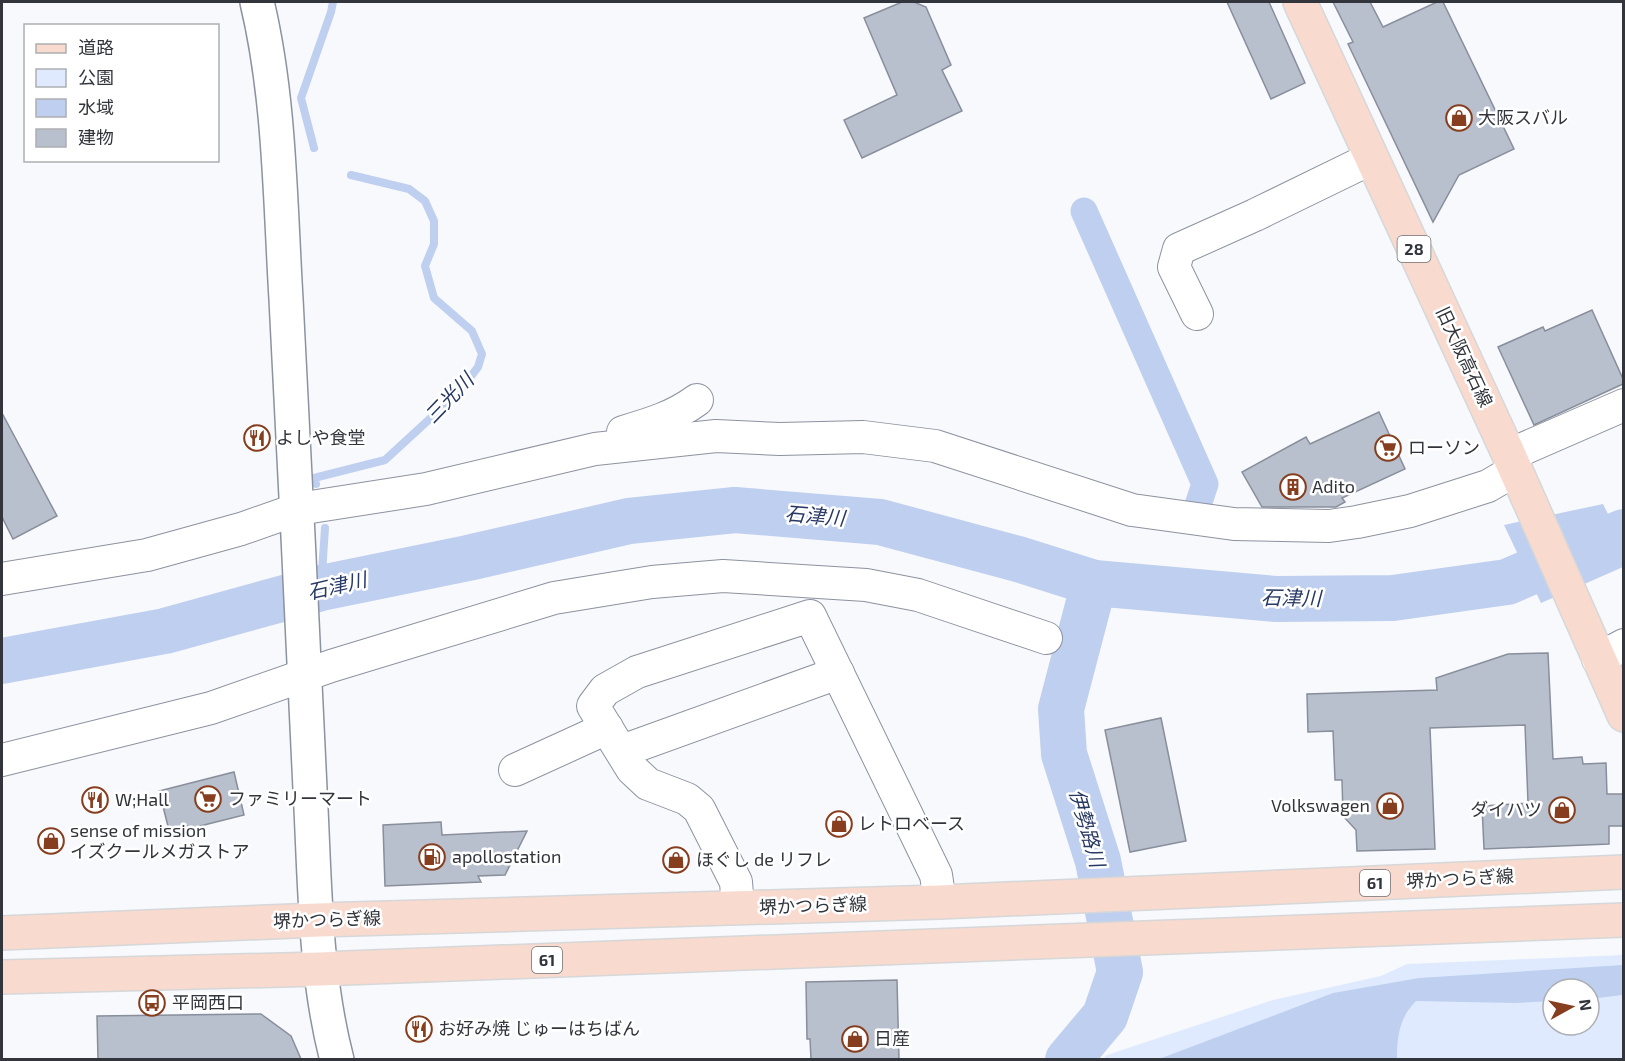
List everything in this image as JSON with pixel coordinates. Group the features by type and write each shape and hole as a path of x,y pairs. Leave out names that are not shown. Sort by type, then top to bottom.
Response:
{"main road":[{"name":"旧大阪高石線","path":"1300,2 1517,474 1577,611 1611,652 1623,715"},
{"name":"堺かつらぎ線","path":"2,933 318,920 940,902 1623,872"},
{"name":"61","path":"2,977 320,969 1623,920"}],"street":[{"path":"257,2 265,34 274,100 298,515 320,969 338,1059"},
{"path":"1197,314 1174,267 1179,249 1259,225 1372,158"},
{"path":"595,448 604,438 656,422 682,411 696,400"},
{"path":"2,579 147,555 298,515 426,489 595,448 716,436 780,439 864,437 935,446 1132,510 1234,524 1329,526 1410,511 1488,486 1517,474 1623,405"},
{"path":"2,760 212,708 305,667 331,666 554,598 652,582 723,576 866,585 918,595 1046,638"},
{"path":"738,908 736,882 699,809 687,799 648,784 632,769 593,706 605,690 637,672 810,616 936,876 940,902"},
{"path":"515,770 838,673"}],"green space":[{"path":"1623,955 1623,1059 1102,1060 1107,1055 1273,1000 1381,976 1407,964"}],"water":[{"path":"1603,504 1619,536 1623,538 1623,567 1541,603 1504,525"},
{"path":"1623,965 1623,995 1601,998 1601,977 1541,977 1541,1002 1416,1001 1410,1007 1400,1028 1397,1059 1159,1059 1333,993 1419,978"}],"building":[{"path":"902,2 914,2 926,7 951,65 942,70 962,111 862,158 844,120 897,95 864,18"},
{"path":"1227,2 1269,2 1305,83 1271,99"},
{"path":"1333,2 1370,2 1383,27 1437,2 1443,2 1514,149 1459,175 1433,222 1348,44 1353,42"},
{"path":"1592,310 1623,379 1623,384 1534,425 1498,347 1543,327 1545,331"},
{"path":"1379,412 1405,469 1342,498 1345,502 1336,507 1262,507 1242,472 1306,437 1310,444"},
{"path":"2,413 57,516 13,539 2,517"},
{"path":"1548,653 1553,759 1582,757 1583,764 1606,763 1607,794 1623,794 1623,826 1609,826 1609,844 1484,849 1482,806 1528,803 1525,725 1430,728 1435,849 1357,851 1356,830 1343,816 1342,780 1335,780 1333,731 1308,732 1307,694 1437,690 1436,678 1508,654"},
{"path":"1161,718 1186,841 1130,852 1105,730"},
{"path":"234,772 244,815 188,829 187,826 169,830 159,791"},
{"path":"441,822 442,835 527,831 505,875 478,876 481,882 385,886 383,825"},
{"path":"897,980 899,1059 811,1059 810,1039 807,1039 806,982"},
{"path":"261,1014 291,1036 301,1059 98,1059 97,1016"}],"waterway":[{"name":"三光川","path":"314,148 301,98 333,2"},
{"name":"三光川","path":"316,484 314,478 385,460 459,392 478,367 482,354 472,331 434,298 425,266 434,244 434,221 425,201 409,189 351,175"},
{"path":"1084,211 1205,484 1198,505"},
{"name":"石津川","path":"2,661 165,631 321,588 468,558 629,521 735,510 880,522 1018,559 1094,583 1276,599 1393,598 1507,582 1624,532"},
{"name":"三光川","path":"321,588 325,528"},
{"name":"伊勢路川","path":"1068,1060 1105,1016 1120,972 1098,861 1064,754 1061,709 1094,583"}],"place":[{"name":"大阪スバル","path":"1459,118"},
{"name":"よしや食堂","path":"257,438"},
{"name":"ローソン","path":"1388,448"},
{"name":"Adito","path":"1293,487"},
{"name":"ファミリーマート","path":"208,799"},
{"name":"W;Hall","path":"95,800"},
{"name":"Volkswagen","path":"1390,806"},
{"name":"ダイハツ","path":"1562,810"},
{"name":"レトロベース","path":"839,824"},
{"name":"sense of mission イズクールメガストア","path":"51,841"},
{"name":"apollostation","path":"432,857"},
{"name":"ほぐし de リフレ","path":"676,860"},
{"name":"平岡西口","path":"152,1003"},
{"name":"お好み焼 じゅーはちばん","path":"419,1029"},
{"name":"日産","path":"855,1039"}]}
